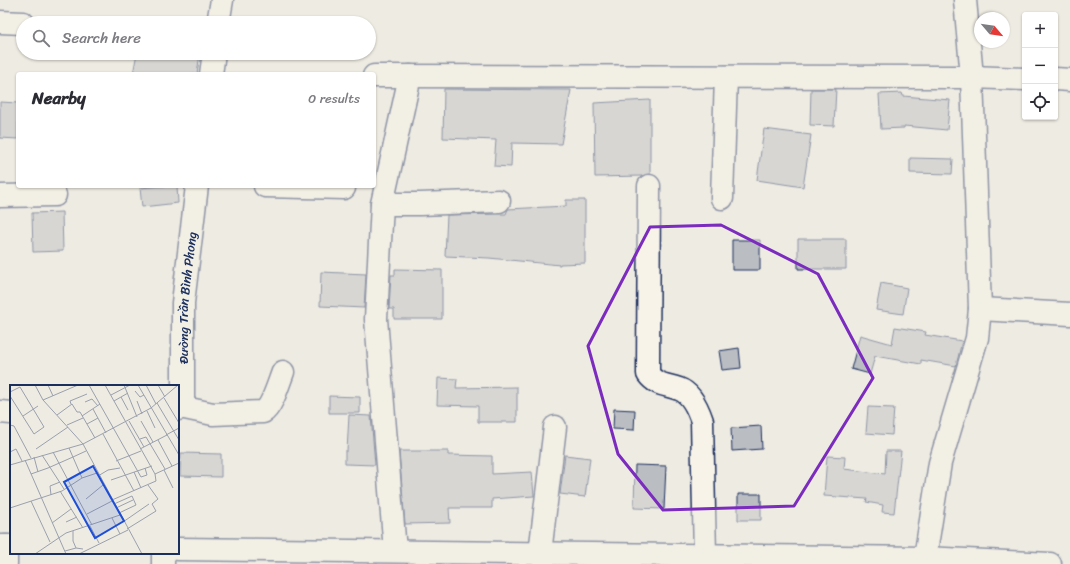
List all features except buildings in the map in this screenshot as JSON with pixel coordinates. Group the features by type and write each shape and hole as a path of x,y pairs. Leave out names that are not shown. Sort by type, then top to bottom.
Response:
{"street":[{"path":"219,16 222,0"},
{"path":"925,558 940,464 978,338 980,309 972,77 964,0"},
{"path":"0,22 16,23"},
{"path":"211,72 213,60"},
{"path":"376,76 972,77 1022,79"},
{"path":"404,556 376,319 382,204 410,76"},
{"path":"722,198 726,77"},
{"path":"1058,79 1070,80"},
{"path":"649,186 648,374 658,384 681,389 692,399 702,421 705,555"},
{"name":"Đường Trần Bình Phong","path":"179,408 183,401 183,303 197,188"},
{"path":"0,196 55,195"},
{"path":"382,204 499,201"},
{"path":"980,309 1070,314"},
{"path":"179,408 214,414 263,412 270,405 283,372"},
{"path":"0,412 10,413"},
{"path":"540,553 555,427"},
{"path":"179,549 271,557 404,556 482,558 540,553 705,555 876,561 925,558 1050,564"}],"highlighted area":[{"path":"721,225 818,274 873,378 794,506 663,510 618,454 588,346 650,227"}]}
